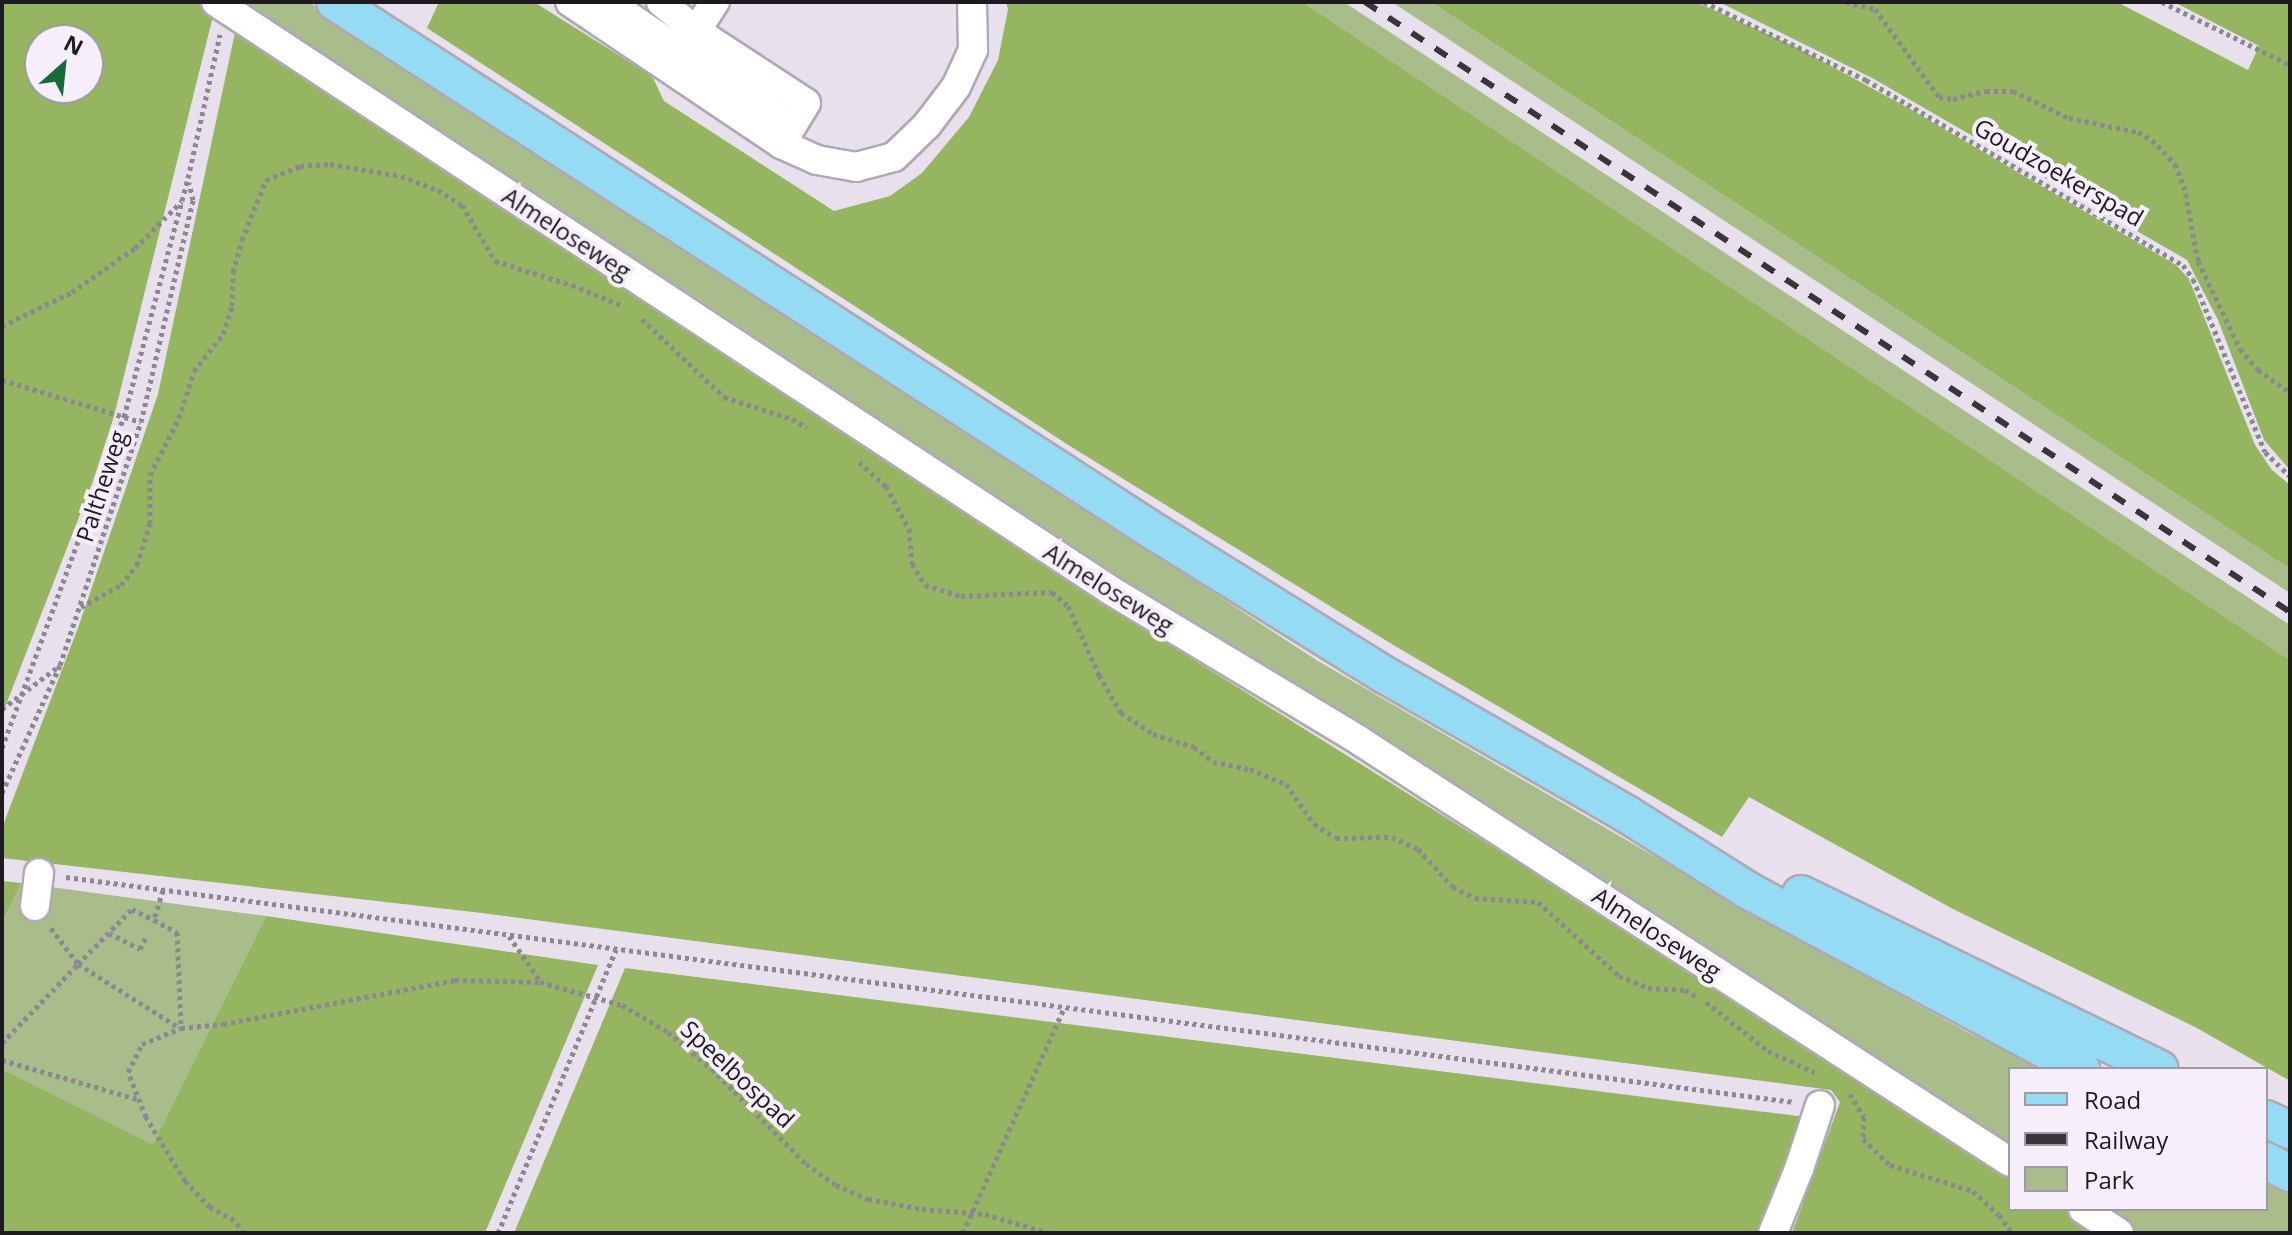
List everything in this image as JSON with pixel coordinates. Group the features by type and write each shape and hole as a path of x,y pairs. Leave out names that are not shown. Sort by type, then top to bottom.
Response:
{"main road":[{"path":"335,2 1155,532 1385,675 1625,813 1749,891 2077,1067"},
{"path":"1625,813 1757,873 2156,1067"},
{"path":"2268,1120 2290,1130"},
{"path":"2268,1162 2290,1173"}],"street":[{"path":"570,2 786,136"},
{"path":"608,2 817,160 856,167 894,157 927,125 956,87 973,50 972,2"},
{"path":"661,2 696,31 806,103 786,136"},
{"path":"696,31 715,2"},
{"name":"Almeloseweg","path":"221,5 1110,590 1360,741 2008,1161"},
{"path":"35,906 39,873"},
{"path":"1773,1233 1820,1105"},
{"path":"2086,1211 2119,1233"}],"path":[{"name":"Goudzoekerspad","path":"1704,2 1866,80 2183,265 2193,279 2265,452 2290,476"},
{"path":"1846,2 1875,9 1939,97 1953,99 1986,91 2013,91 2069,118 2138,132 2152,140 2175,164 2184,186 2198,261 2240,349 2258,370 2290,392"},
{"path":"2162,2 2290,65"},
{"name":"Paltheweg","path":"2,748 27,688 124,417 183,200 221,5"},
{"path":"81,607 121,585 137,565 150,523 150,475 179,418 194,371 223,334 232,306 233,272 253,204 266,180 300,166 355,165 438,190 462,205 495,261 572,285 631,309 724,397 792,419 815,434"},
{"name":"Paltheweg","path":"2,793 60,665 141,422 193,200 188,178"},
{"path":"2,326 72,292 135,248 183,200"},
{"path":"2,380 141,422"},
{"path":"850,455 886,486 909,529 912,564 925,585 961,596 1052,592 1068,606 1099,675 1121,713 1153,734 1194,747 1213,762 1250,769 1286,784 1314,824 1336,838 1392,837 1418,849 1453,887 1475,898 1538,902 1619,976 1648,988 1685,990 1768,1051 1820,1076"},
{"path":"2,709 60,665"},
{"path":"39,873 1820,1105"},
{"path":"154,920 163,890"},
{"path":"35,906 78,964 181,1028"},
{"path":"2,1043 132,909 177,932 181,1028"},
{"path":"109,933 140,949 146,937"},
{"path":"509,936 540,982"},
{"path":"498,1233 616,950"},
{"name":"Speelbospad","path":"138,1100 128,1072 142,1044 181,1028 223,1024 455,980 540,982 622,1005 668,1032 750,1104 806,1164 836,1185 868,1199 972,1213 1049,1233"},
{"path":"963,1233 1064,1008"},
{"path":"2,1060 138,1100 185,1181 210,1207 234,1220 244,1233"},
{"path":"1848,1091 1864,1117 1863,1139 1890,1165 1973,1191 1999,1215 2012,1233"}],"green space":[{"path":"2,2 200,2 214,12 114,416 93,481 2,715"},
{"path":"236,2 309,2 1318,661 1790,935 1969,1033 2040,1067 2008,1067 2008,1150 978,486 698,299"},
{"path":"439,2 534,2 652,76 664,101 834,211 890,196 922,173 969,117 998,60 1008,9 1006,2 1303,2 2290,660 2290,1081 2195,1027 1953,909 1749,797 1722,837 1395,646 1073,448 427,28"},
{"path":"1303,2 1344,2 2290,625 2290,660"},
{"path":"1392,2 1431,2 2290,569 2290,593"},
{"path":"1431,2 1696,2 1796,47 1912,110 2176,265 2189,279 2255,445 2272,470 2290,485 2290,569"},
{"path":"1719,2 2117,2 2248,70 2259,46 2174,2 2290,2 2290,470 2264,440 2218,320 2187,260 1874,79"},
{"path":"237,23 720,352 1095,598 2008,1169 2008,1211 2072,1211 2105,1233 1792,1233 1840,1102 1831,1090 482,913 2,858 2,828 79,625 158,394"},
{"path":"2,881 21,883 2,923"},
{"path":"21,883 266,916 153,1146 2,1069 2,923"},
{"path":"266,916 598,965 485,1233 2,1233 2,1069 153,1145"},
{"path":"625,968 1806,1117 1762,1233 514,1233"},
{"path":"2268,1178 2290,1188 2290,1233 2138,1233 2103,1211 2268,1211"}],"railway":[{"path":"1365,2 2290,612"}]}
